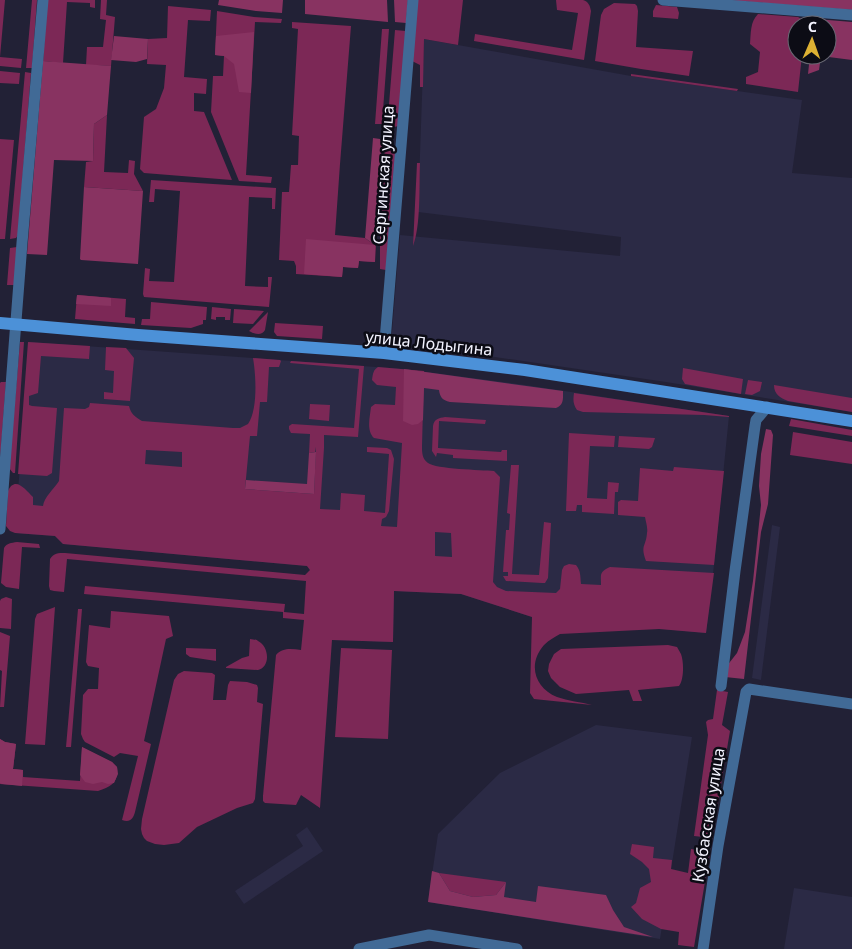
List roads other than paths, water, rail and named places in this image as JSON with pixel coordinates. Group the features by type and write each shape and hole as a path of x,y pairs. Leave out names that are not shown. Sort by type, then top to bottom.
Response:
{"main road":[{"name":"улица Лодыгина","path":"0,323 138,336 384,353 526,370 852,421"}],"street":[{"path":"0,529 2,476 43,0"},
{"name":"Сергинская улица","path":"384,353 413,0"},
{"path":"663,0 852,15"},
{"path":"721,686 755,426 756,420 767,407"},
{"name":"Кузбасская улица","path":"703,949 718,846 746,692 749,689 852,704"},
{"path":"358,949 429,934 517,949"}]}
